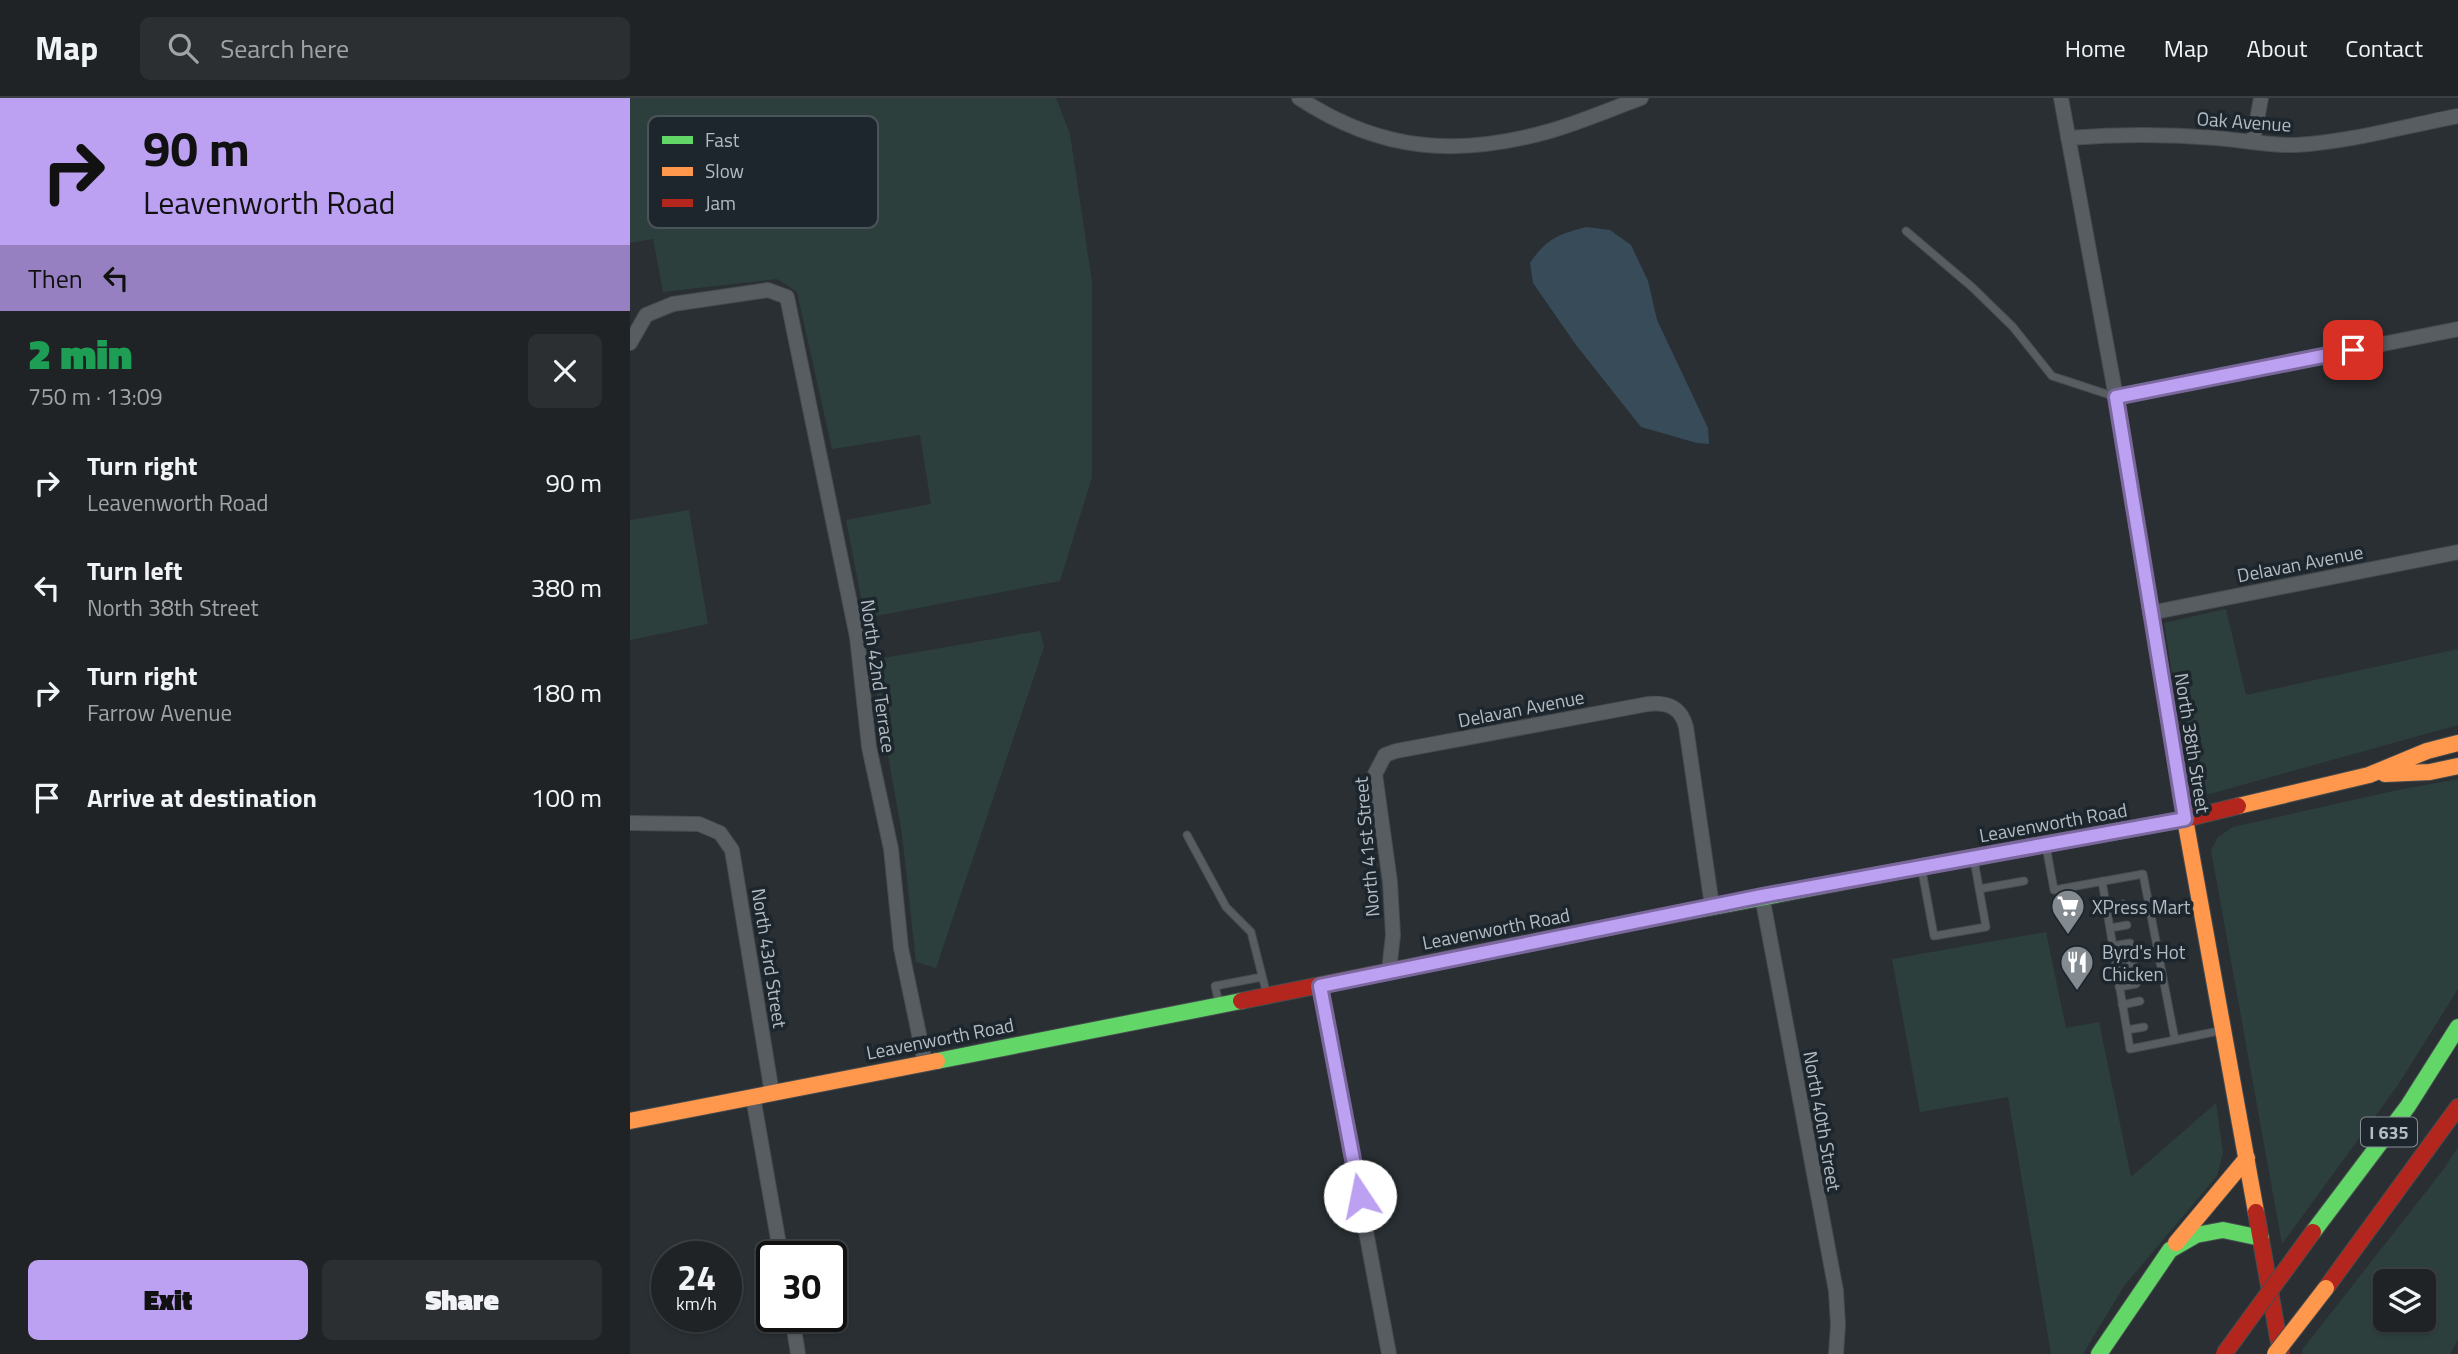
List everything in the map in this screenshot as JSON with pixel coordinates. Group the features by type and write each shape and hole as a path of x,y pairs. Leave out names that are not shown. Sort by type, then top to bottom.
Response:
{"main road":[{"name":"Leavenworth Road","path":"630,1121 1320,986 1762,896 2185,819 2369,775 2427,751 2458,743"},
{"name":"Leavenworth Road","path":"2369,775 2430,772 2458,766"},
{"name":"North 38th Street","path":"2185,819 2281,1354"},
{"name":"I 635","path":"2224,1354 2408,1106 2458,1027"},
{"name":"I 635","path":"2274,1354 2326,1288 2458,1108"},
{"path":"2099,1354 2170,1250 2247,1158"},
{"path":"2170,1250 2196,1235 2223,1230 2261,1238"}],"street":[{"path":"1299,98 1380,138 1399,143 1462,147 1551,131 1641,98"},
{"name":"North 38th Street","path":"2060,98 2116,397 2185,819"},
{"path":"2253,142 2261,98"},
{"name":"Oak Avenue","path":"2068,138 2154,134 2267,145 2297,145 2458,116"},
{"name":"North 42nd Terrace","path":"630,343 646,315 673,304 768,290 787,297 857,637 869,747 891,849 901,948 925,1063"},
{"path":"2116,397 2458,329"},
{"name":"Delavan Avenue","path":"2150,613 2458,552"},
{"name":"Delavan Avenue","path":"1380,762 1385,755 1396,751 1648,704 1673,706 1684,717 1686,727 1712,906"},
{"name":"North 41st Street","path":"1380,762 1375,774 1390,882 1393,935 1390,971"},
{"name":"North 43rd Street","path":"630,823 699,824 720,833 732,850 772,1093"},
{"name":"North 40th Street","path":"1762,896 1836,1291 1836,1354"},
{"path":"1320,986 1389,1354"},
{"path":"753,1097 778,1241"},
{"path":"795,1332 799,1354"}],"lane":[{"path":"1906,231 1972,287 2013,327 2052,376 2116,397"},
{"path":"1187,835 1226,907 1251,932 1267,996"},
{"path":"2046,845 2054,890 2143,874 2175,1040"},
{"path":"1921,867 1934,936 1986,927 1973,858"},
{"path":"1979,889 2024,881"},
{"path":"2102,881 2130,1049 2223,1031"},
{"path":"2139,901 2148,900"},
{"path":"2106,907 2123,904"},
{"path":"2143,922 2152,921"},
{"path":"2110,928 2127,925"},
{"path":"2146,940 2156,938"},
{"path":"2112,946 2130,943"},
{"path":"2150,961 2160,960"},
{"path":"2116,967 2134,964"},
{"path":"1219,1005 1215,986 1262,977"},
{"path":"2153,981 2164,979"},
{"path":"2119,988 2136,984"},
{"path":"2158,998 2167,997"},
{"path":"2122,1005 2140,1001"},
{"path":"2161,1024 2172,1022"},
{"path":"2127,1030 2144,1027"}],"shaded area":[{"path":"630,98 1056,98 1070,134 1092,282 1092,477 1060,581 865,618 846,520 931,504 920,435 832,449 797,292 777,279 663,292 653,239 630,243"},
{"path":"689,510 708,624 630,640 630,520"},
{"path":"2226,609 2246,695 2458,649 2458,725 2202,796 2191,790 2164,623"},
{"path":"1040,631 1044,647 936,968 916,962 902,834 871,660"},
{"path":"2458,779 2458,989 2398,1085 2282,1244 2211,850 2218,837 2233,827"},
{"path":"2046,932 2066,1028 2099,1022 2131,1177 2216,1103 2223,1153 2217,1176 2124,1286 2083,1354 2051,1354 2008,1097 1920,1112 1892,959"},
{"path":"2458,1147 2458,1340 2450,1354 2303,1354 2302,1350 2443,1170"}],"water":[{"path":"1586,227 1610,230 1631,245 1648,281 1657,320 1708,428 1709,444 1641,427 1576,345 1533,283 1530,263 1542,248 1561,235"}],"traffic: fast":[{"path":"1634,922 1952,861"},
{"path":"937,1061 1241,1001"},
{"path":"2313,1232 2408,1106 2458,1027"},
{"path":"2099,1354 2170,1250 2196,1235 2223,1230 2261,1238"}],"traffic: slow":[{"path":"2238,806 2369,775 2427,751 2458,743"},
{"path":"2385,774 2430,772 2458,766"},
{"path":"2185,819 2256,1212"},
{"path":"630,1121 937,1061"},
{"path":"2176,1243 2247,1158"},
{"path":"2275,1354 2326,1288"}],"traffic: jam":[{"path":"1952,861 2185,819 2238,806"},
{"path":"1241,1001 1634,922"},
{"path":"2326,1288 2458,1107"},
{"path":"2256,1212 2281,1354"},
{"path":"2224,1354 2313,1232"}],"place":[{"name":"XPress Mart","path":"2068,936"},
{"name":"Byrd's Hot Chicken","path":"2077,992"}],"route":[{"path":"1360,1196 1320,986 1762,896 2185,819 2116,397 2353,350"}]}
